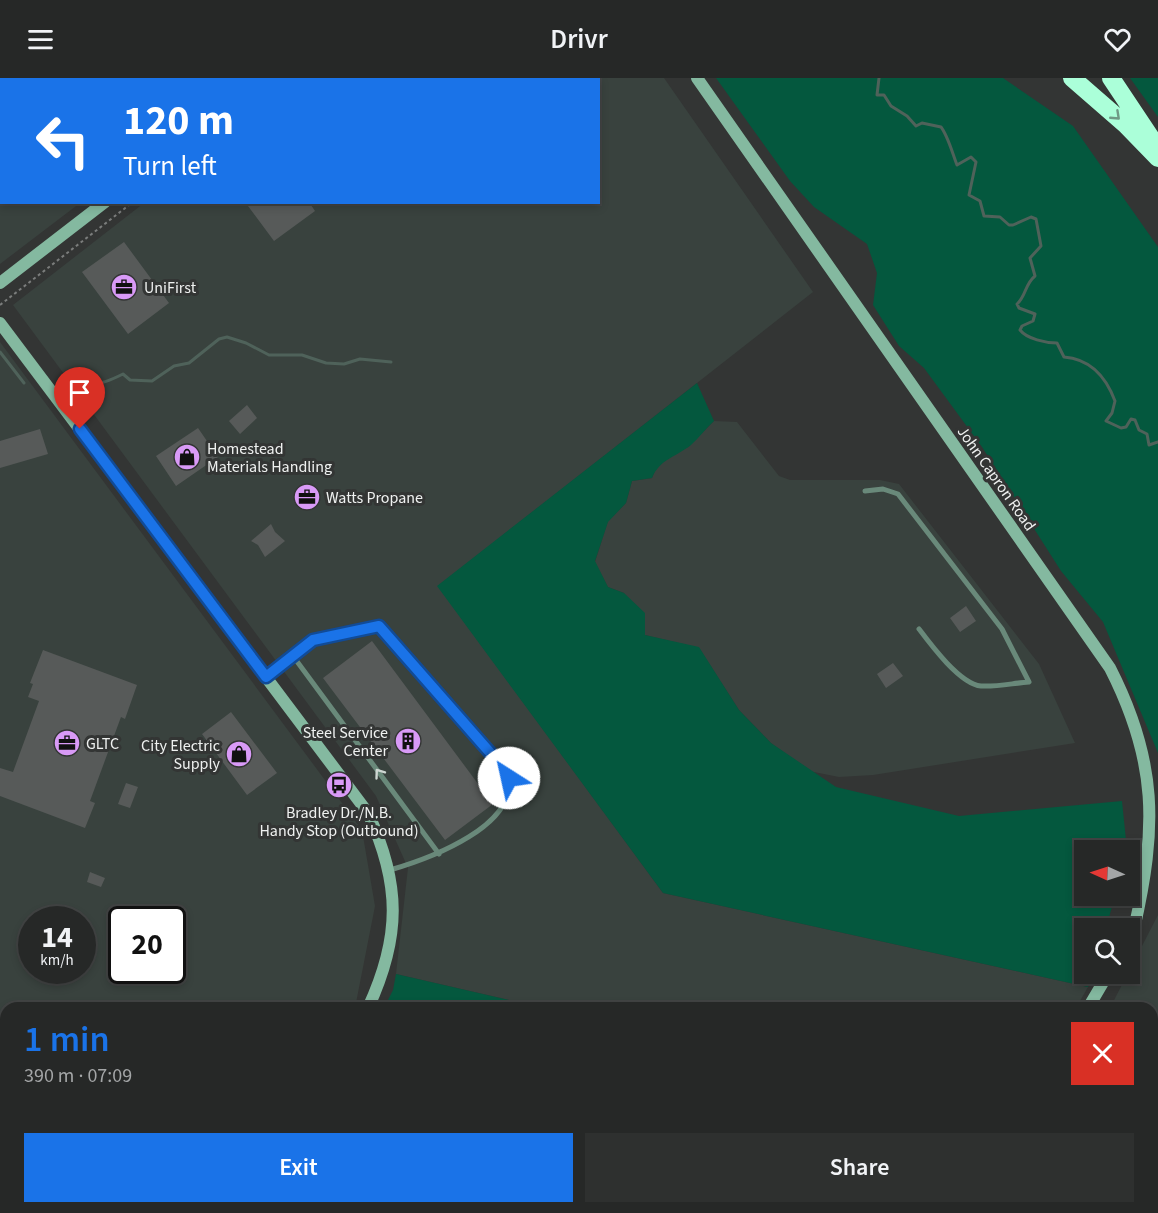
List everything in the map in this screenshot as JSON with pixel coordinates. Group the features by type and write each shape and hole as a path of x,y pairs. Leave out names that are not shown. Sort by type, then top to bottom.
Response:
{"highway":[{"path":"1072,78 1126,125 1158,158"},
{"path":"1111,78 1158,147"}],"street":[{"name":"John Capron Road","path":"698,78 1110,668 1126,697 1146,754 1153,814 1148,866 1136,918"},
{"path":"0,284 102,204"},
{"path":"0,323 368,813 390,870 394,909 389,948 381,979 371,1002"},
{"path":"1092,1002 1102,984"}],"lane":[{"path":"865,491 883,489 898,494 1002,629 1029,682 979,686 940,657 919,629"},
{"path":"266,677 321,638 379,626 507,772 508,795 501,810 470,834 438,854 390,870"},
{"path":"293,656 438,854"}],"path":[{"path":"0,305 130,204"}],"shaded area":[{"path":"600,78 664,78 813,292 438,586 663,893 1088,987 1079,1002 518,1002 396,974 408,868 376,796 13,305 143,204 600,204"},
{"path":"0,204 79,204 0,264"},
{"path":"0,342 362,830 375,906 356,1002 0,1002"},
{"path":"714,421 737,422 779,476 790,480 880,480 899,484 1039,664 1075,743 873,775 839,777 809,771 771,743 739,710 699,648 645,635 624,593 608,587 595,562 608,521 626,503 632,481 652,478 656,468 670,456 690,445"},
{"path":"1158,915 1158,1002 1113,1002 1122,984 1140,984 1140,950"}],"green space":[{"path":"716,78 1003,78 1073,126 1158,247 1158,753 1103,622 1061,571 982,447 924,368 899,346 873,305 877,273 867,244 814,207 790,181"},
{"path":"1130,78 1158,78 1158,117"},
{"path":"697,383 714,421 691,445 659,467 652,478 632,481 626,503 608,522 595,561 608,587 624,593 645,613 645,635 699,647 739,710 771,743 836,787 959,816 1122,801 1126,840 1074,840 1074,906 1112,906 1109,918 1074,918 1074,984 663,893 437,586"},
{"path":"396,974 518,1002 387,1002 393,990"}],"building":[{"path":"246,204 310,204 315,211 274,241"},
{"name":"UniFirst","path":"124,242 169,303 128,334 82,272"},
{"path":"247,405 257,418 240,434 229,421"},
{"name":"Homestead Materials Handling","path":"198,428 218,457 176,486 156,456"},
{"path":"40,429 48,454 0,468 0,441"},
{"name":"Watts Propane","path":"310,489 316,496 303,506 298,498"},
{"path":"271,524 275,532 285,541 265,557 258,545 251,541"},
{"path":"966,606 976,621 960,632 950,618"},
{"name":"Steel Service Center","path":"372,641 493,804 445,840 323,678"},
{"name":"GLTC","path":"43,650 137,685 125,719 121,717 90,801 95,803 85,828 0,796 0,768 13,772 39,701 28,697 33,684 30,683"},
{"path":"893,663 903,676 886,688 877,674"},
{"name":"City Electric Supply","path":"231,712 277,773 247,795 202,734"},
{"path":"126,783 138,787 130,808 118,804"},
{"path":"90,872 105,878 101,887 87,882"}],"waterway":[{"path":"879,78 877,95 884,95 891,106 907,116 916,126 922,123 941,127 957,165 971,157 976,162 969,195 980,201 984,216 1000,217 1009,225 1031,217 1036,219 1041,246 1030,258 1035,276 1017,304 1019,308 1035,314 1033,321 1022,326 1020,330 1037,340 1057,343 1064,357 1082,361 1102,377 1115,401 1112,413 1106,421 1121,428 1126,427 1131,419 1135,420 1139,430 1147,434 1149,445 1158,442"},
{"path":"71,383 96,384 123,374 130,380 152,381 174,366 189,363 219,339 227,337 246,343 269,355 302,355 326,363 344,364 360,359 391,362"},
{"path":"0,352 24,383"}],"place":[{"name":"UniFirst","path":"124,287"},
{"name":"Homestead Materials Handling","path":"187,457"},
{"name":"Watts Propane","path":"307,497"},
{"name":"Steel Service Center","path":"408,741"},
{"name":"GLTC","path":"67,743"},
{"name":"City Electric Supply","path":"239,754"},
{"name":"Bradley Dr./N.B. Handy Stop (Outbound)","path":"339,785"}],"route":[{"path":"80,429 266,677 313,640 379,626 450,705 507,772 509,778"}]}
